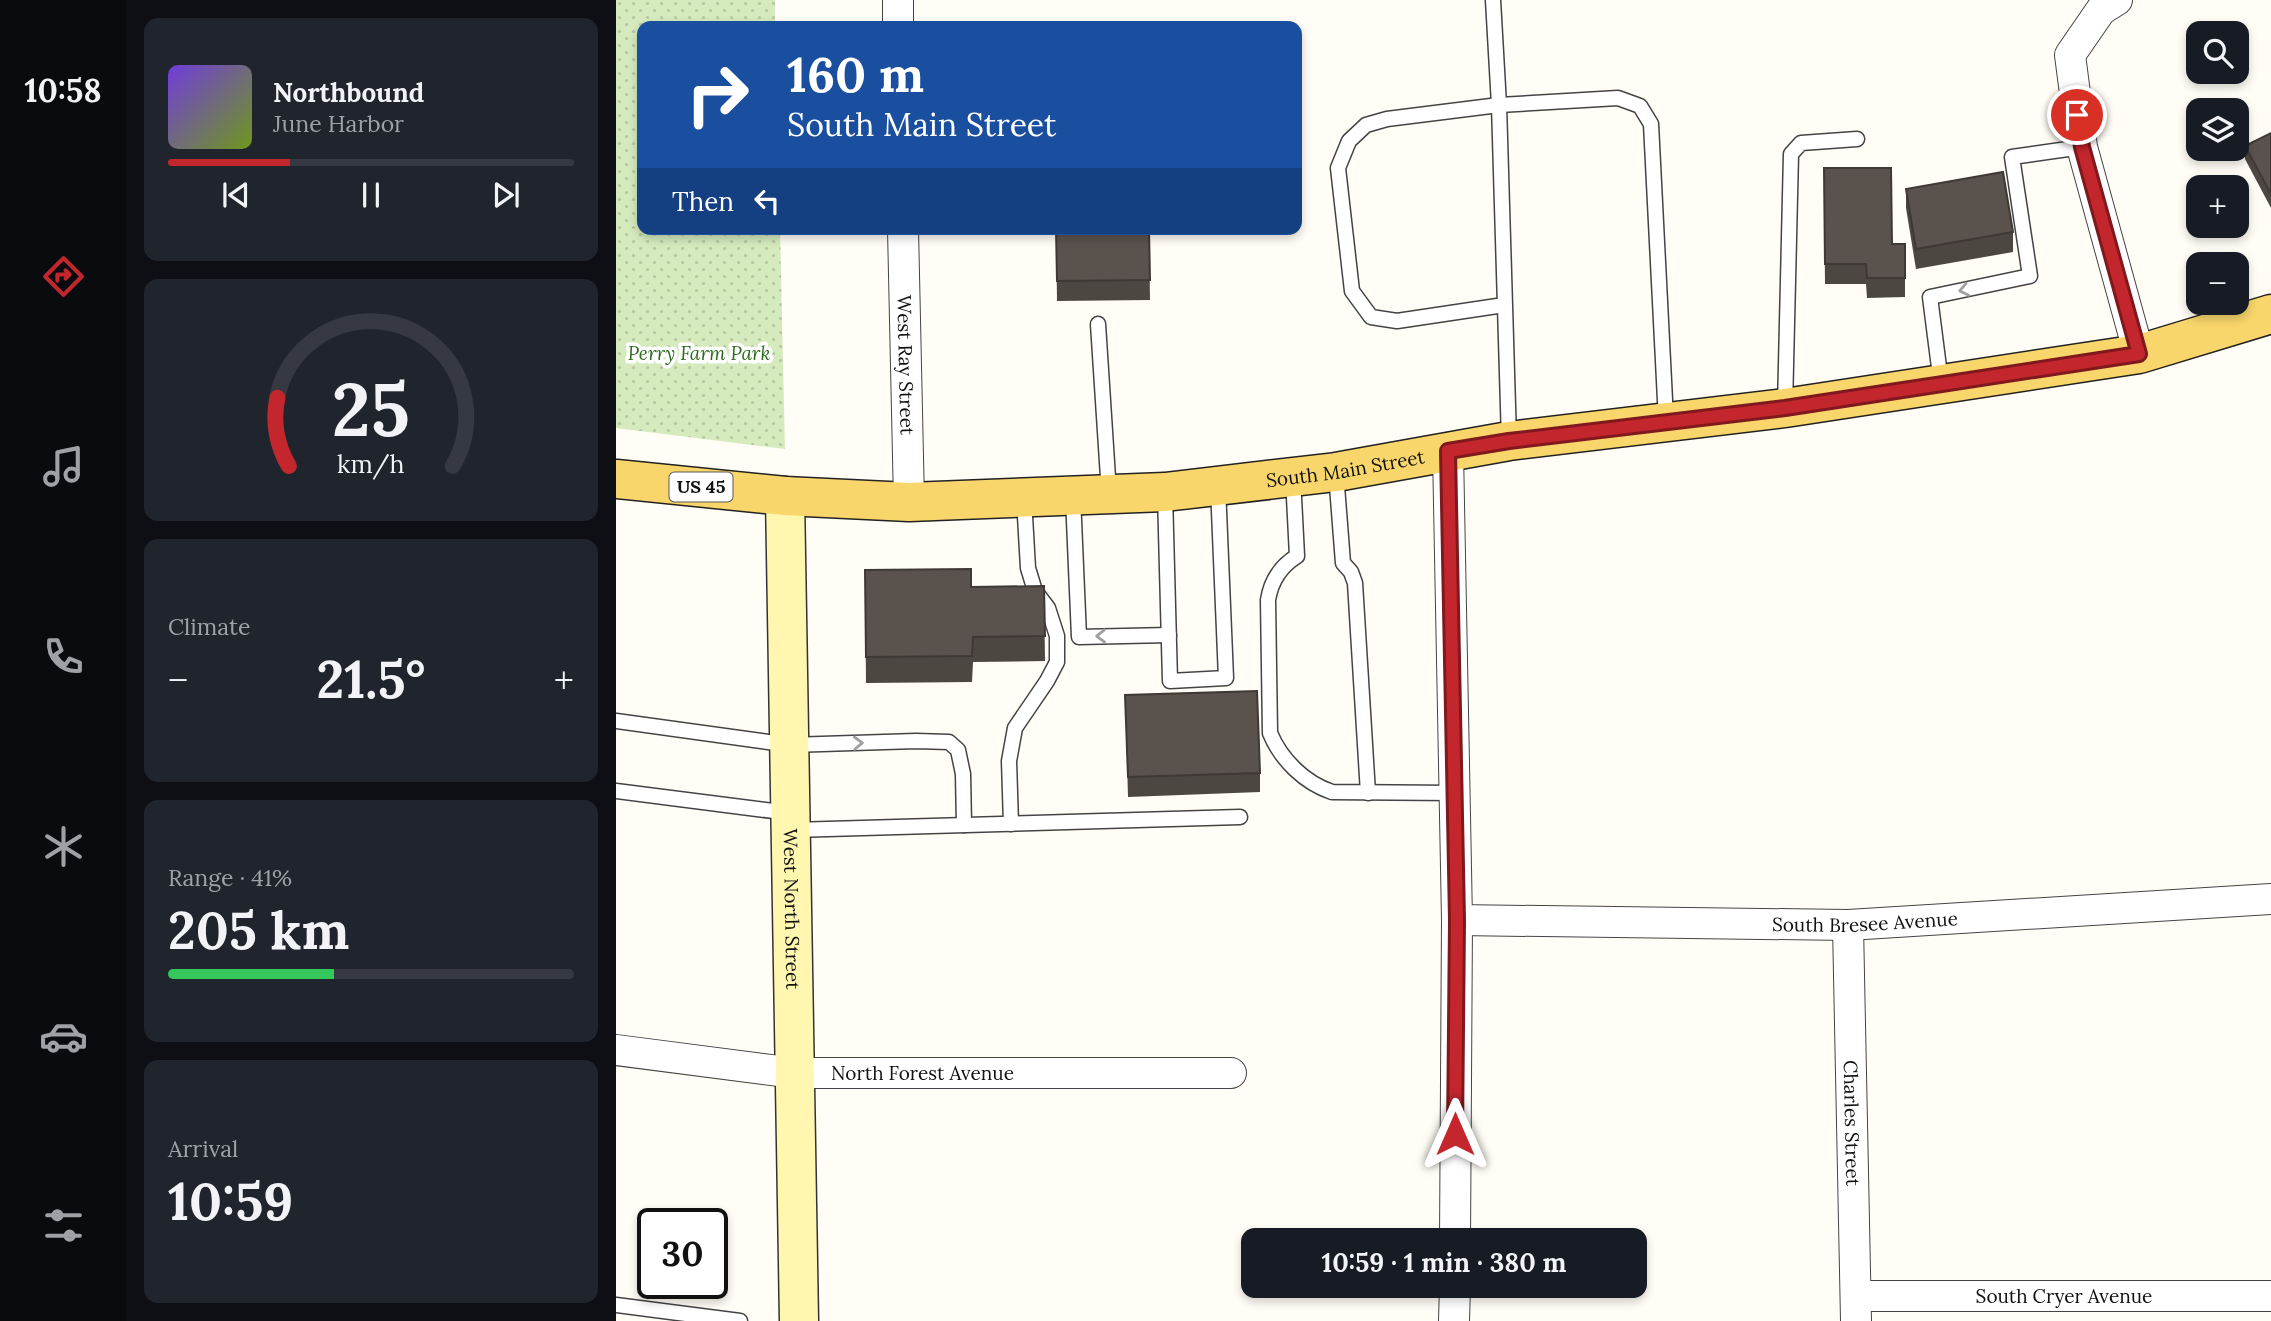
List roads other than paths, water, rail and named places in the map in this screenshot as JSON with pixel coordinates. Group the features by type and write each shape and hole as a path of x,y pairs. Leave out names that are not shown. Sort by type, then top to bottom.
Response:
{"main road":[{"name":"South Main Street","path":"785,496 909,502 1165,492 1336,472 1509,441 1785,408 2139,354 2271,314"},
{"name":"US 45","path":"616,479 785,496"},
{"name":"West North Street","path":"785,496 799,1321"}],"street":[{"path":"898,0 898,21"},
{"path":"2109,5 2070,55 2082,147 2139,354"},
{"name":"West Ray Street","path":"903,235 909,502"},
{"path":"1448,451 1457,920 1455,1228"},
{"name":"South Bresee Avenue","path":"1457,920 1848,925 2271,899"},
{"name":"Charles Street","path":"1848,925 1856,1308"},
{"name":"North Forest Avenue","path":"616,1050 795,1073 1231,1073"},
{"name":"South Cryer Avenue","path":"1856,1308 2271,1296"},
{"path":"1454,1321 1455,1298"}],"lane":[{"path":"1493,0 1500,105 1509,441"},
{"path":"1504,305 1397,321 1371,317 1352,291 1338,168 1349,141 1366,125 1387,119 1500,105 1618,98 1640,106 1651,124 1666,421"},
{"path":"1785,408 1791,153 1801,143 1857,139"},
{"path":"1941,384 1930,297 2031,276 2012,157 2082,147"},
{"path":"1098,324 1091,494 1079,636 1169,635"},
{"path":"1336,472 1343,563 1351,572 1355,583 1368,793"},
{"path":"1293,477 1297,556 1277,575 1270,587 1268,600 1270,733 1276,749 1316,787 1332,792 1455,793"},
{"path":"1165,492 1170,681 1226,678 1218,485"},
{"path":"1011,824 1009,761 1016,728 1047,681 1056,662 1057,636 1048,608 1035,590 1028,569 1023,498"},
{"path":"616,721 790,745 948,742 958,750 964,825"},
{"path":"616,791 791,822 964,825 1240,817"},
{"path":"616,1305 740,1321"}],"park label":[{"name":"Perry Farm Park","path":"699,353"}]}
